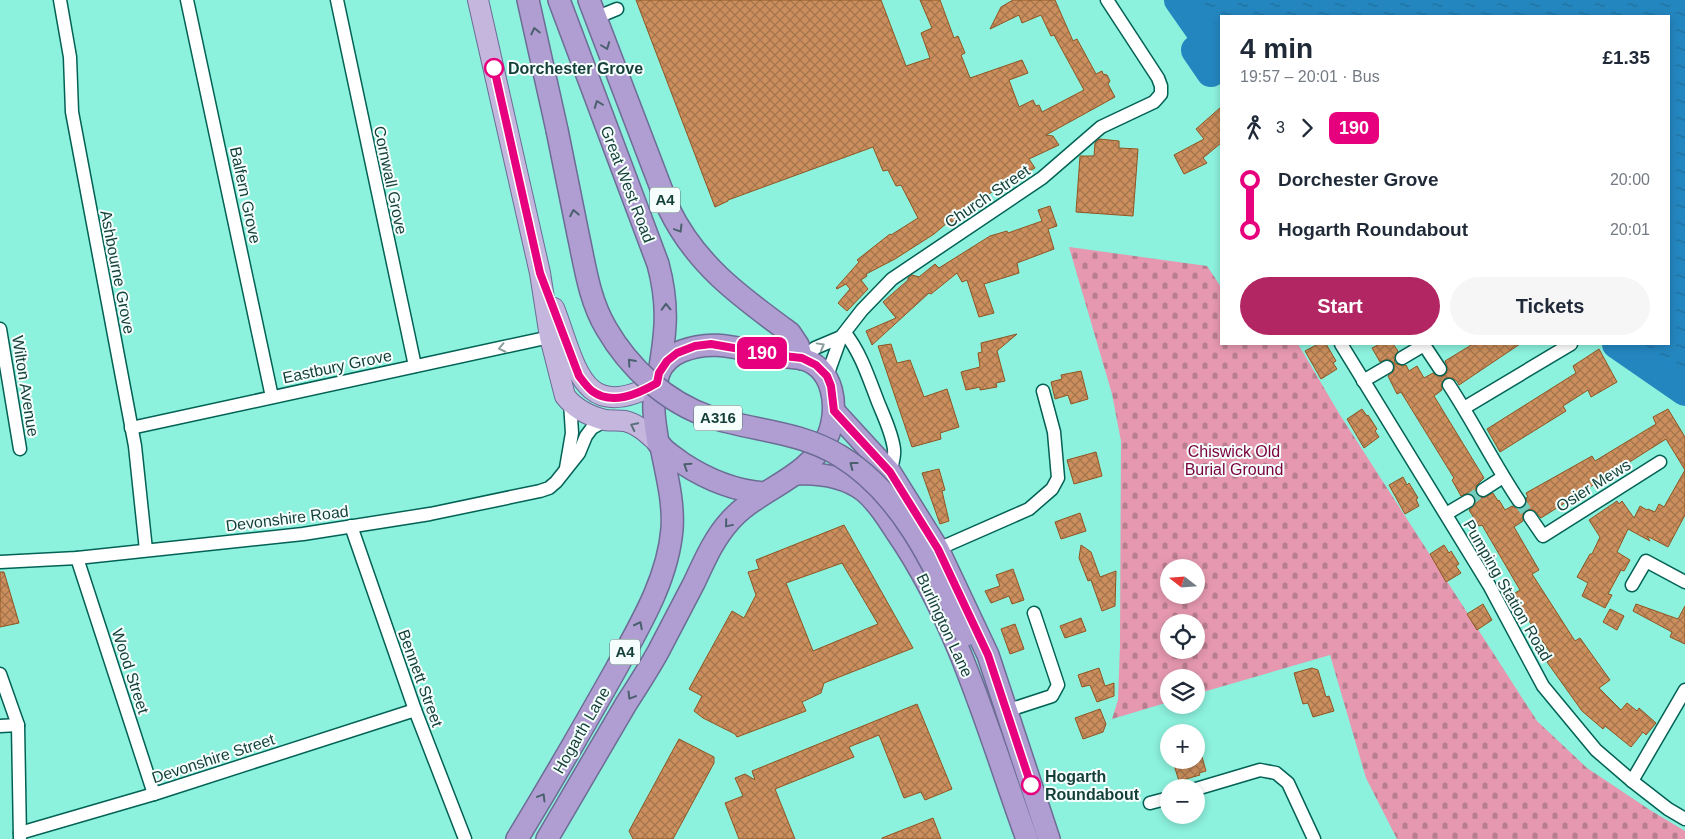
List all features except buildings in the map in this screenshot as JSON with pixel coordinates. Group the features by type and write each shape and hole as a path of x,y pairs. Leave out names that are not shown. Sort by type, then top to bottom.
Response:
{"highway":[{"name":"A316","path":"528,0 591,295 606,327 626,356 654,385 691,409 711,417 800,438 840,456 887,495 916,536 938,576 966,635 990,694 1039,839"},
{"name":"Great West Road","path":"560,0 658,264 666,303 666,333 658,378"},
{"name":"Great West Road","path":"592,9 668,209 679,230 701,259 790,333 798,345 803,359"},
{"path":"711,344 803,359 816,365 827,376 831,386 834,411 832,424 818,454 796,474 784,483 765,492 751,492 718,483 689,467 659,444 654,409 658,378 667,361 677,353 695,346 711,344"},
{"name":"Burlington Lane","path":"834,411 890,472 938,549 988,655 1049,839"},
{"name":"Hogarth Lane","path":"517,839 631,642 644,617 665,565 672,527 671,502 659,444"},
{"name":"Burlington Lane","path":"796,474 818,473 834,476 863,490 876,503 907,547 933,594 978,696 1027,839"},
{"name":"Hogarth Lane","path":"547,839 656,655 714,543 729,522 765,492"}],"main road":[{"path":"478,0 540,273 545,312 562,387 570,402 584,412 606,420 625,421 643,430 659,444"},
{"path":"540,273 579,376 590,390 606,397 631,396 658,378"}],"street":[{"name":"Ashbourne Grove","path":"60,0 70,57 72,112 131,428 146,550"},
{"name":"Balfern Grove","path":"187,0 272,397"},
{"name":"Cornwall Grove","path":"336,0 415,366"},
{"name":"Church Street","path":"827,376 843,335 862,310 892,279 1042,178 1101,127 1154,102 1161,94 1158,78 1107,0"},
{"path":"592,9 617,9"},
{"name":"Wilton Avenue","path":"0,329 20,449"},
{"path":"803,359 815,348 843,335 853,343 863,363 891,434 894,450 890,472"},
{"name":"Eastbury Grove","path":"131,428 550,337"},
{"name":"Pumping Station Road","path":"1342,345 1489,585 1543,686 1596,750 1632,782 1668,809 1685,819"},
{"path":"1402,358 1422,345"},
{"path":"1425,345 1440,370"},
{"path":"1464,408 1569,345"},
{"path":"1363,381 1387,367"},
{"path":"1449,385 1519,501"},
{"path":"938,549 1029,509 1052,489 1058,478 1054,432 1043,391"},
{"path":"566,468 572,433 570,402"},
{"name":"Devonshire Road","path":"0,562 77,558 303,534 454,510 540,491 549,488 556,482 579,454 586,436 592,428 606,420"},
{"name":"Osier Mews","path":"1530,517 1543,536 1660,462"},
{"path":"1483,490 1503,477"},
{"path":"1446,514 1468,501"},
{"name":"Bennett Street","path":"351,526 415,710 465,839"},
{"name":"Wood Street","path":"77,558 154,794"},
{"path":"1632,585 1646,561 1685,582"},
{"path":"1006,712 1052,696 1058,685 1034,613"},
{"path":"0,674 18,725 20,836"},
{"path":"1632,782 1685,690"},
{"name":"Devonshire Street","path":"20,836 415,710"},
{"path":"0,726 18,725"},
{"path":"1205,786 1260,770 1276,773 1288,783 1314,839"},
{"path":"1150,804 1160,801"}],"green space":[{"name":"Chiswick Old Burial Ground","path":"1069,247 1207,266 1220,286 1220,345 1299,345 1340,415 1537,721 1587,768 1685,831 1685,839 1397,839 1366,778 1330,655 1205,691 1205,669 1160,669 1160,705 1112,719 1118,700 1121,441 1112,394"}],"water":[{"path":"1179,0 1685,0 1685,391 1618,345 1670,345 1670,15 1220,15 1220,66 1211,72 1196,50 1207,40"}],"waterway":[{"path":"1179,0 1207,40 1196,50 1211,72 1220,66"},
{"path":"1618,345 1685,391"}],"tunnel":[{"path":"1468,501 1483,490"},
{"path":"1519,501 1530,517"}],"bus line":[{"name":"190","path":"494,68 540,273 579,376 590,390 597,394 606,397 631,396 657,383 659,373 667,361 677,353 695,346 711,344 802,358 816,365 827,376 831,386 834,411 890,472 938,549 988,655 1031,785"}],"place":[{"name":"Dorchester Grove","path":"494,68"},
{"name":"Hogarth Roundabout","path":"1031,785"}]}
